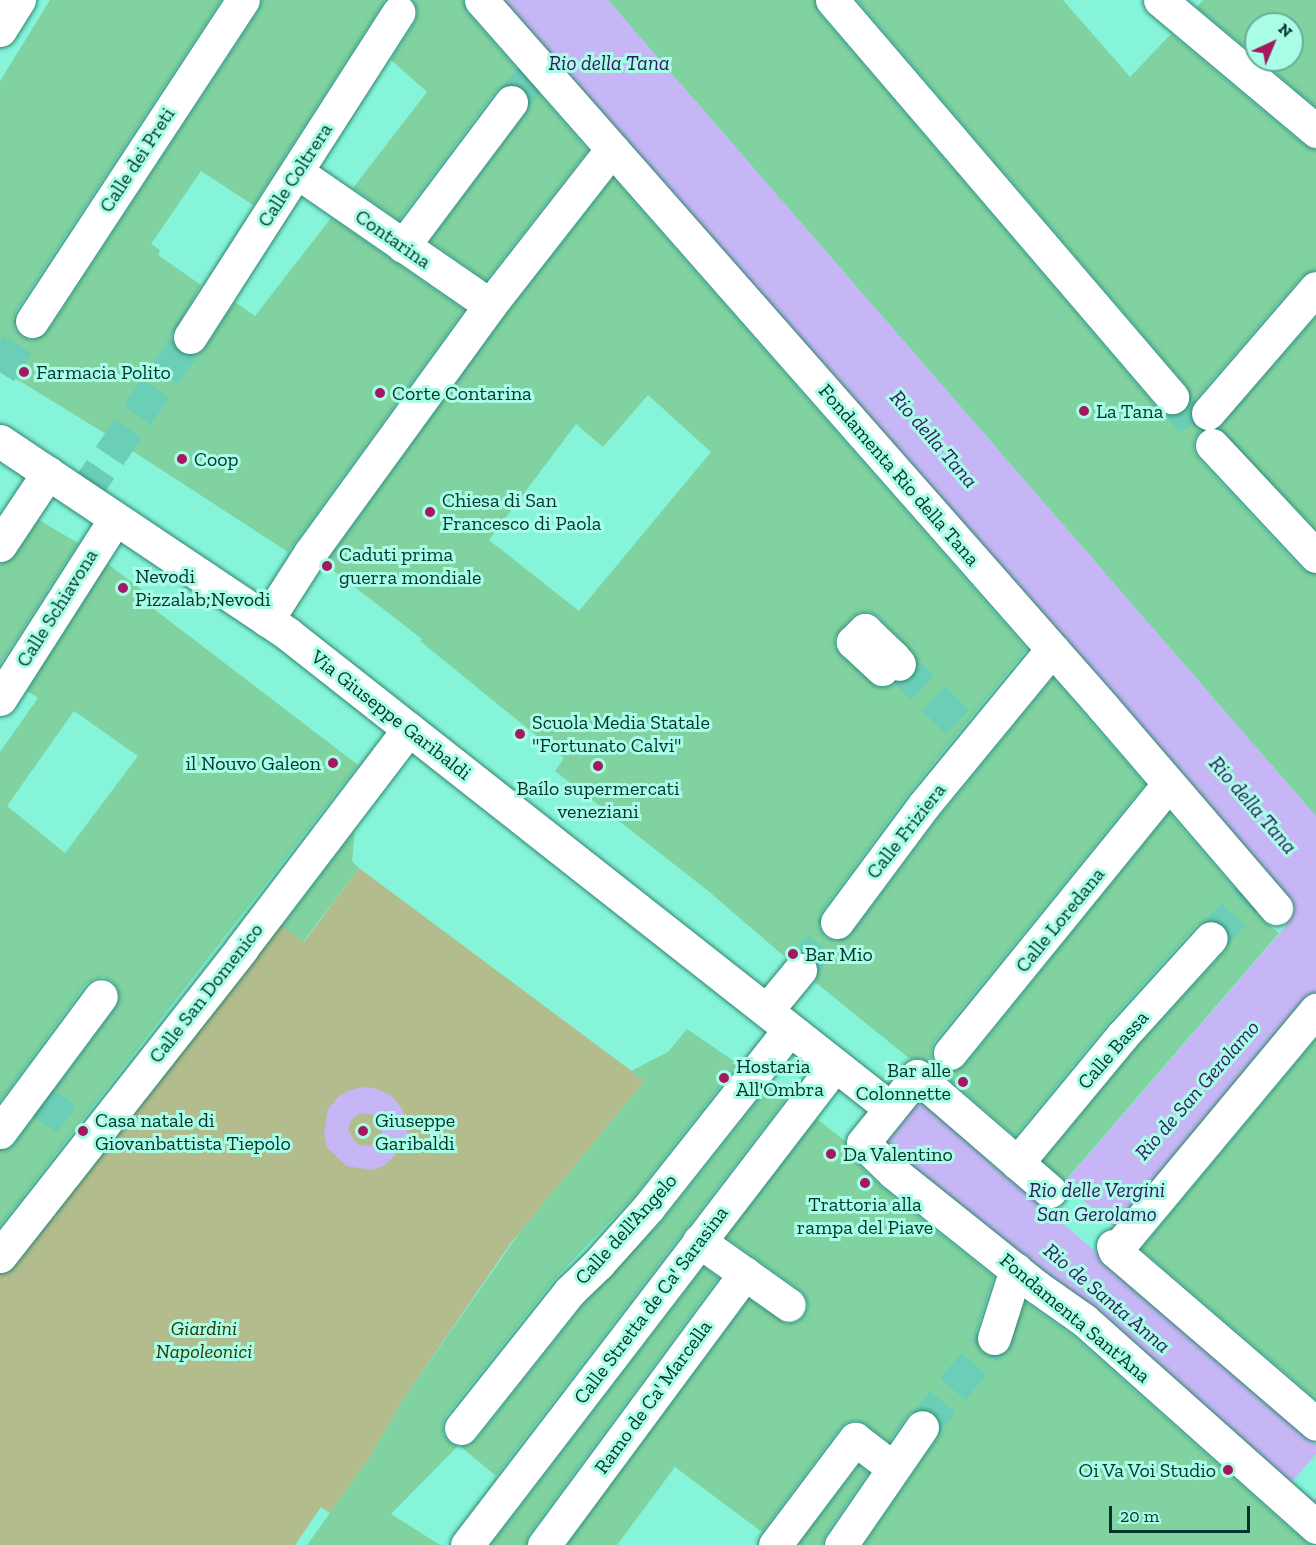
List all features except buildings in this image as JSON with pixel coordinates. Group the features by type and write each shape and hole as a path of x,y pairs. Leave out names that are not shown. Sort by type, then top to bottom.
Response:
{"street":[{"path":"0,30 19,0"},
{"name":"Calle dei Preti","path":"33,321 243,0"},
{"name":"Fondamenta Rio della Tana","path":"481,0 535,71 612,149 1052,649 1261,897"},
{"path":"832,0 1172,397"},
{"path":"1160,0 1316,131"},
{"name":"Calle Coltrera","path":"190,337 399,12"},
{"path":"402,246 511,102"},
{"path":"267,620 310,553 490,305 612,149"},
{"name":"Contarina","path":"297,172 490,305"},
{"path":"1316,288 1210,429 1316,556"},
{"name":"Via Giuseppe Garibaldi","path":"0,441 267,620 890,1108"},
{"path":"0,545 48,473"},
{"name":"Calle Schiavona","path":"0,699 115,519"},
{"name":"Calle Friziera","path":"837,922 917,810 1052,649"},
{"name":"Calle San Domenico","path":"0,1256 88,1135 242,948 409,729"},
{"name":"Calle Loredana","path":"936,1071 1168,785"},
{"name":"Calle Bassa","path":"1017,1163 1122,1035 1211,938"},
{"path":"779,1020 800,970"},
{"path":"0,1132 35,1096 101,996"},
{"path":"1316,1010 1114,1249 1316,1424"},
{"name":"Calle dell'Angelo","path":"461,1428 569,1292 599,1263 648,1208 779,1020"},
{"name":"Calle Stretta de Ca' Sarasina","path":"467,1545 699,1240 836,1065"},
{"path":"890,1108 917,1076 936,1071 1017,1163 1050,1191"},
{"name":"Fondamenta Sant'Ana","path":"890,1108 862,1143 893,1172 1084,1320 1316,1527"},
{"path":"699,1240 789,1305"},
{"path":"994,1338 1016,1269"},
{"name":"Ramo de Ca' Marcella","path":"552,1533 745,1273"},
{"path":"841,1545 922,1427"},
{"path":"775,1545 855,1438 893,1468"}],"green space":[{"name":"Giardini Napoleonici","path":"359,868 645,1081 510,1244 403,1400 370,1457 330,1513 321,1507 295,1545 0,1545 0,1274 276,921 304,942"}],"water":[{"path":"500,0 608,0 1316,816 1316,996 1100,1255 1316,1445 1316,1515 877,1146 918,1098 998,1154 991,1163 1044,1206 1285,927 1289,910"},
{"path":"364,1087 378,1089 391,1096 401,1107 406,1120 407,1134 402,1148 384,1166 371,1170 346,1166 327,1147 324,1134 328,1109 338,1097 350,1090","holes":["360,1113 375,1115 381,1124 382,1134 370,1146 358,1145 348,1131 351,1120"]}],"pier":[{"path":"1061,1181 1122,1234 1103,1258 1039,1203"},
{"path":"1316,1454 1316,1497 1305,1510 1284,1491"}],"tunnel":[{"path":"511,102 531,77"},
{"path":"0,372 32,321"},
{"path":"82,496 190,337"},
{"path":"1172,397 1197,427 1208,413"},
{"path":"899,664 973,737"},
{"path":"1211,938 1248,898"},
{"path":"800,970 837,922"},
{"path":"40,1100 83,1131"},
{"path":"922,1427 994,1338"}],"place":[{"name":"Farmacia Polito","path":"24,372"},
{"name":"Corte Contarina","path":"380,393"},
{"name":"La Tana","path":"1084,411"},
{"name":"Coop","path":"182,459"},
{"name":"Chiesa di San Francesco di Paola","path":"430,512"},
{"name":"Caduti prima guerra mondiale","path":"327,566"},
{"name":"Nevodi Pizzalab;Nevodi","path":"123,588"},
{"name":"Scuola Media Statale \"Fortunato Calvi\"","path":"520,734"},
{"name":"il Nouvo Galeon","path":"333,763"},
{"name":"Baílo supermercati veneziani","path":"598,766"},
{"name":"Bar Mio","path":"793,954"},
{"name":"Hostaria All'Ombra","path":"724,1078"},
{"name":"Bar alle Colonnette","path":"963,1082"},
{"name":"Casa natale di Giovanbattista Tiepolo","path":"83,1131"},
{"name":"Giuseppe Garibaldi","path":"363,1131"},
{"name":"Da Valentino","path":"831,1154"},
{"name":"Trattoria alla rampa del Piave","path":"865,1183"},
{"name":"Oi Va Voi Studio","path":"1228,1470"}],"water label":[{"name":"Rio della Tana","path":"609,63"},
{"name":"Rio della Tana","path":"934,439"},
{"name":"Rio della Tana","path":"1253,805"},
{"name":"Rio de San Gerolamo","path":"1197,1090"},
{"name":"Rio delle Vergini San Gerolamo","path":"1097,1202"},
{"name":"Rio de Santa Anna","path":"1107,1298"}]}
